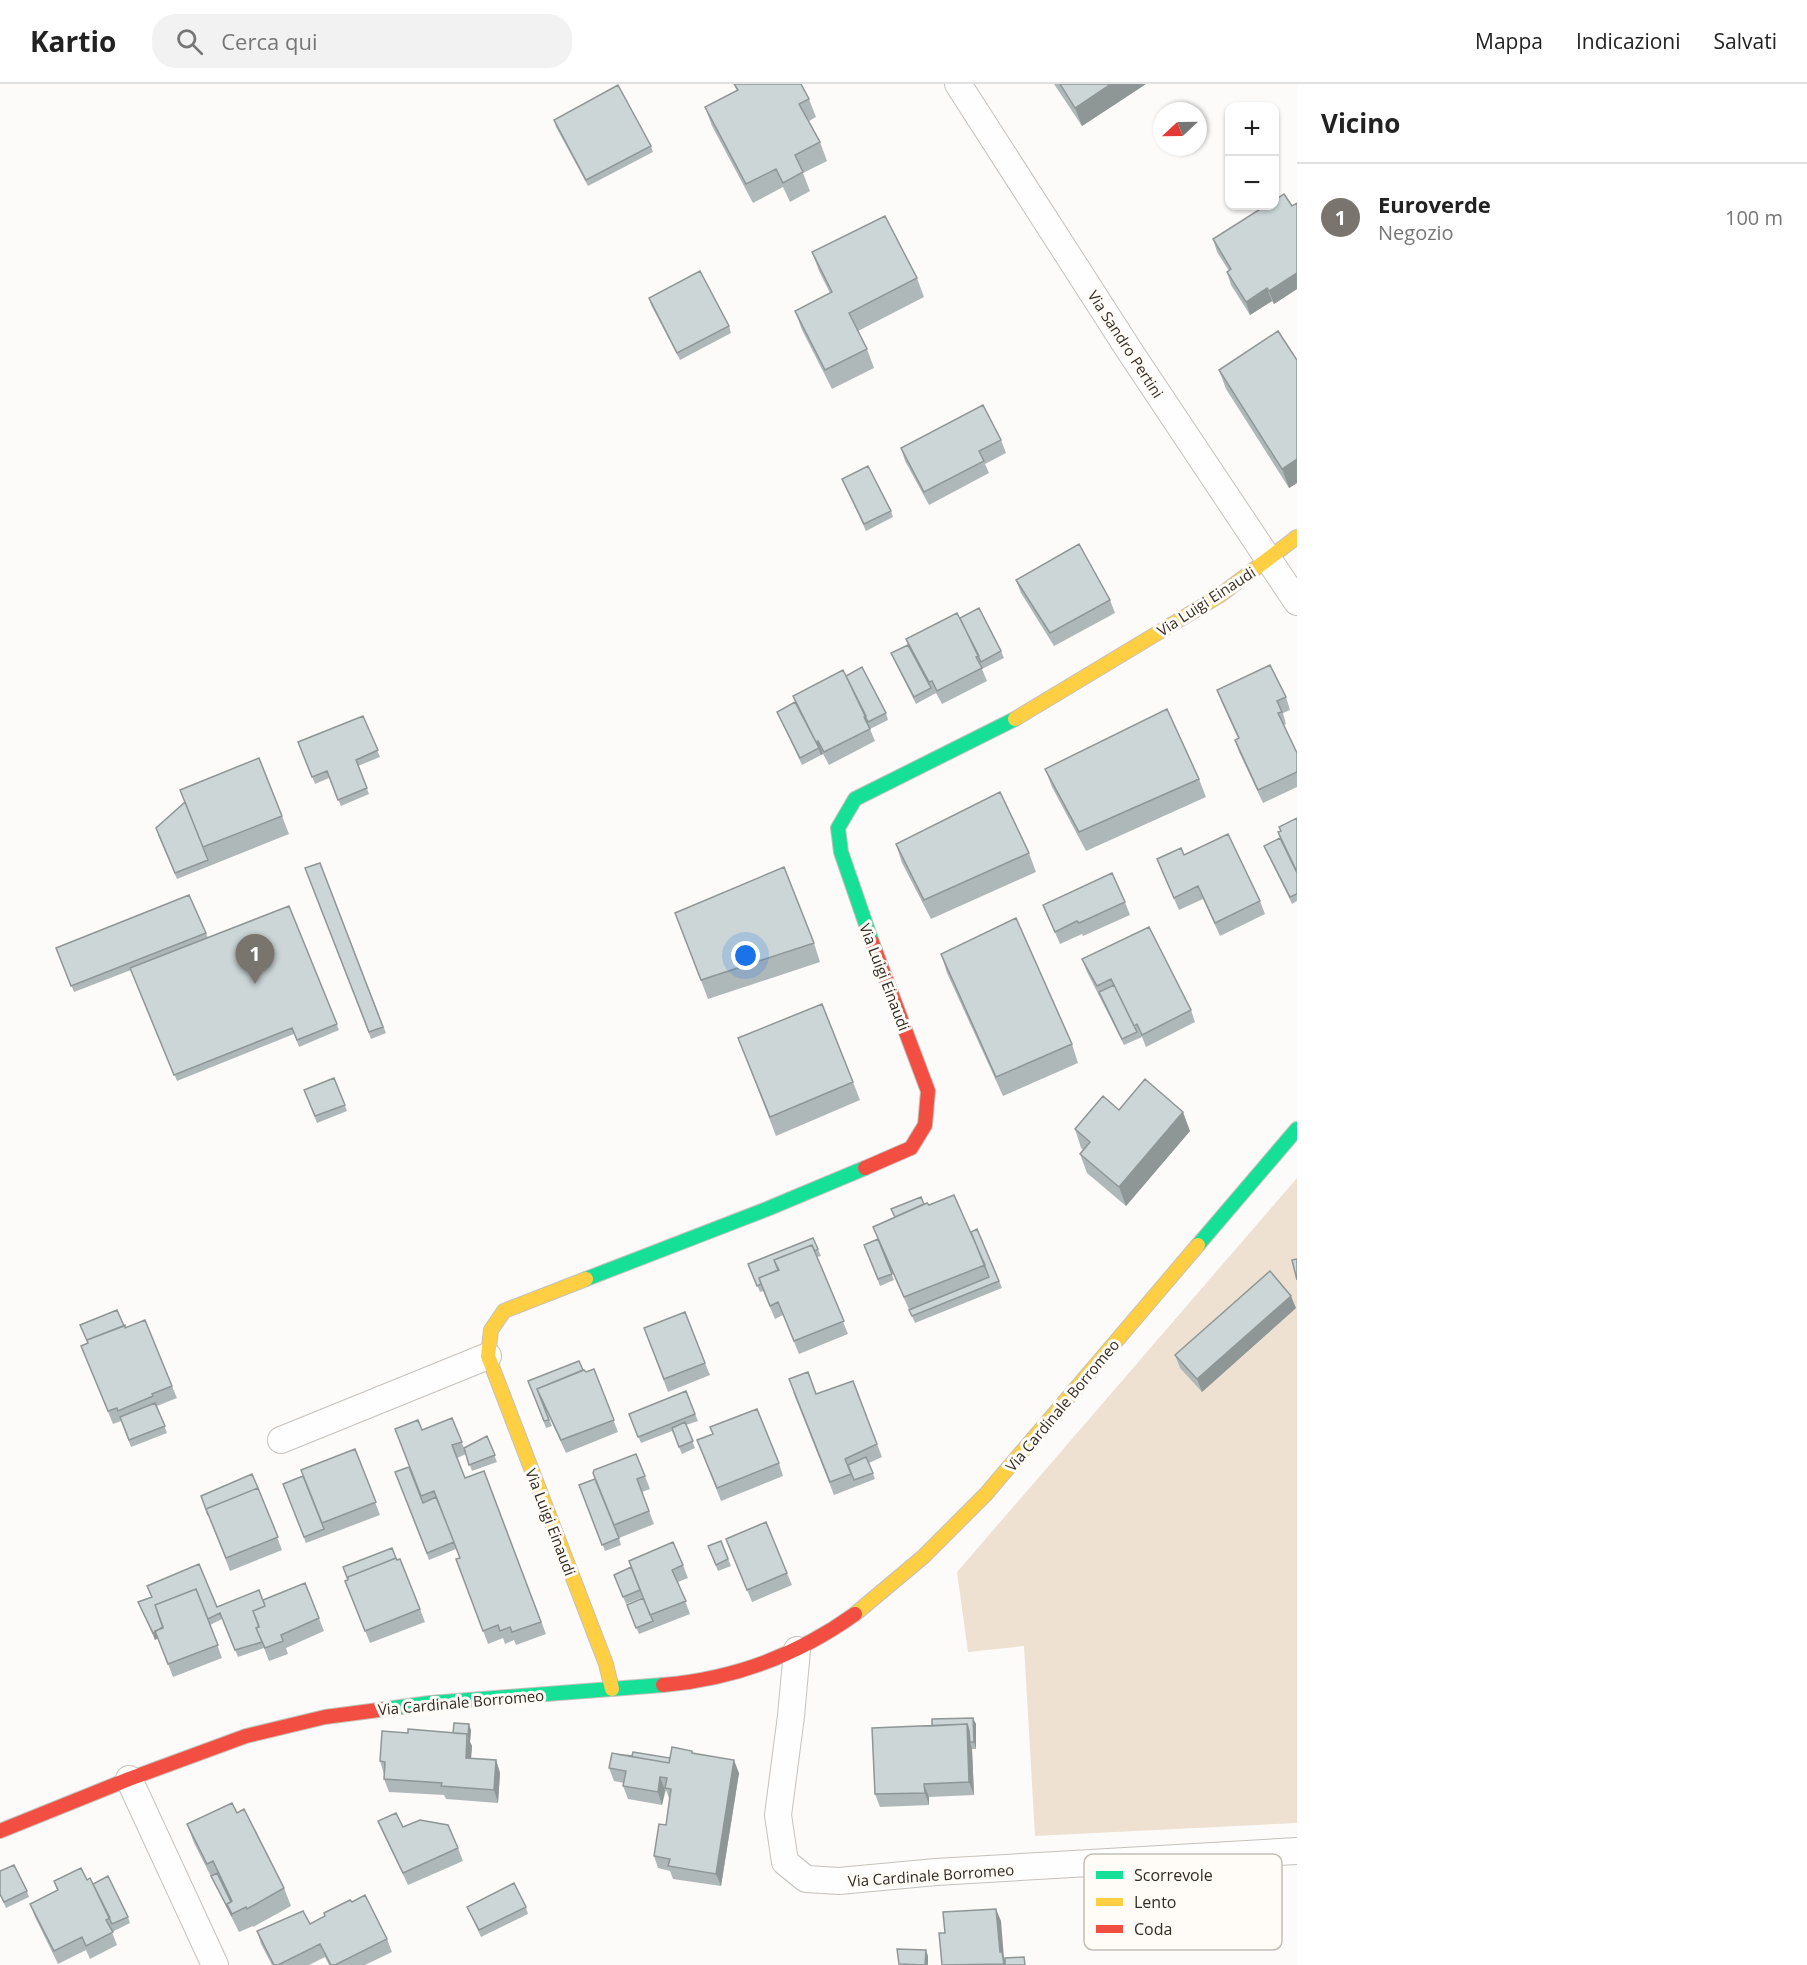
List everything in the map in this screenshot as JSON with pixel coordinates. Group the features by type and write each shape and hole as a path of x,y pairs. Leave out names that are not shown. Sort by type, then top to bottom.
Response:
{"street":[{"name":"Via Sandro Pertini","path":"958,84 1129,350 1297,602"},
{"name":"Via Luigi Einaudi","path":"612,1689 606,1664 488,1356 491,1330 504,1311 767,1209 911,1148 925,1125 928,1091 852,888 841,852 838,828 855,799 1019,717 1219,596 1297,537"},
{"name":"Via Cardinale Borromeo","path":"0,1831 129,1779 246,1736 325,1717 430,1702 687,1683 724,1675 797,1650 832,1630 882,1594 933,1550 986,1494 1297,1129"},
{"path":"281,1440 488,1356"},
{"name":"Via Cardinale Borromeo","path":"797,1650 778,1815 785,1862 806,1879 838,1881 936,1872 1084,1863"},
{"path":"129,1779 215,1965"},
{"name":"Via Cardinale Borromeo","path":"1245,1854 1297,1851"}],"shaded area":[{"path":"1297,1178 1297,1823 1035,1836 1024,1646 968,1652 957,1572"}],"building":[{"path":"734,84 801,84 809,99 799,104 820,142 795,155 803,172 783,183 776,169 746,184 705,107 738,90"},
{"path":"1060,84 1111,84 1075,108"},
{"path":"618,85 651,146 586,180 554,120"},
{"path":"1284,194 1292,206 1297,203 1297,273 1269,291 1267,288 1246,302 1227,272 1231,269 1213,239 1259,210 1279,210 1279,197"},
{"path":"885,216 917,278 849,313 867,349 825,370 795,311 832,292 812,252"},
{"path":"700,271 729,326 677,353 649,298"},
{"path":"1278,331 1297,360 1297,459 1282,469 1219,370"},
{"path":"983,405 1001,440 979,451 984,461 924,492 901,448"},
{"path":"868,466 891,511 864,524 842,479"},
{"path":"1079,544 1110,600 1050,633 1016,580"},
{"path":"979,608 1001,651 981,662 960,618"},
{"path":"957,613 979,656 976,657 982,668 937,691 932,681 929,682 906,639"},
{"path":"908,645 931,688 914,697 891,653"},
{"path":"1270,665 1286,697 1277,701 1282,712 1278,713 1297,753 1297,772 1258,790 1235,740 1239,738 1217,690"},
{"path":"862,667 886,713 868,722 846,676"},
{"path":"843,670 870,729 824,752 818,741 816,742 793,696"},
{"path":"795,702 819,748 800,758 777,712"},
{"path":"1167,709 1199,779 1079,832 1045,769"},
{"path":"363,716 378,750 356,760 367,788 338,800 327,771 312,777 298,742"},
{"path":"259,758 282,816 203,847 180,790"},
{"path":"1000,792 1029,853 924,900 896,844"},
{"path":"185,802 208,860 175,873 156,828"},
{"path":"1297,818 1297,872 1278,832 1281,831 1279,827"},
{"path":"1228,834 1260,901 1215,923 1198,886 1174,898 1157,859 1181,848 1184,855"},
{"path":"1280,838 1297,873 1297,894 1290,897 1264,846"},
{"path":"320,863 383,1027 369,1032 305,868"},
{"path":"784,867 814,943 701,980 675,913"},
{"path":"1112,873 1125,902 1055,932 1043,905"},
{"path":"189,895 206,933 71,986 56,948"},
{"path":"289,906 337,1024 297,1040 292,1028 174,1075 130,968"},
{"path":"1016,918 1072,1044 996,1077 941,954"},
{"path":"1149,927 1191,1010 1142,1035 1137,1024 1134,1026 1111,979 1097,986 1082,959"},
{"path":"1114,985 1137,1032 1122,1039 1099,992"},
{"path":"822,1004 853,1082 770,1117 738,1038"},
{"path":"334,1078 345,1105 315,1116 304,1090"},
{"path":"1145,1079 1183,1112 1119,1187 1080,1154 1090,1142 1075,1129 1103,1096 1119,1110"},
{"path":"954,1195 985,1265 904,1297 873,1227 927,1203 929,1205"},
{"path":"921,1197 924,1204 895,1217 891,1209"},
{"path":"977,1229 999,1281 912,1316 909,1310 989,1277 971,1232"},
{"path":"813,1238 818,1249 815,1251 812,1245 774,1260 778,1270 759,1278 761,1284 757,1286 748,1264"},
{"path":"878,1239 892,1274 878,1279 864,1245"},
{"path":"812,1245 844,1321 794,1341 778,1302 770,1306 759,1278 779,1270 774,1260"},
{"path":"1297,1259 1297,1280 1292,1260"},
{"path":"1270,1271 1291,1296 1197,1379 1175,1355"},
{"path":"117,1310 124,1326 87,1340 88,1343 80,1325"},
{"path":"685,1312 705,1363 664,1379 644,1328"},
{"path":"145,1320 172,1386 118,1411 117,1408 108,1411 81,1346 88,1343 87,1340"},
{"path":"579,1361 583,1370 537,1389 549,1420 544,1421 528,1381"},
{"path":"594,1369 614,1420 561,1440 537,1389 584,1370 586,1372"},
{"path":"808,1372 816,1394 853,1381 877,1444 845,1459 851,1474 830,1482 789,1379"},
{"path":"686,1391 695,1414 638,1437 629,1414"},
{"path":"155,1403 165,1426 129,1440 120,1417"},
{"path":"757,1409 779,1463 717,1488 697,1440 713,1434 710,1427"},
{"path":"452,1418 462,1442 452,1445 465,1478 484,1471 541,1622 512,1632 510,1627 500,1631 498,1625 483,1631 456,1559 460,1558 434,1491 421,1496 395,1429 418,1420 422,1430"},
{"path":"685,1422 693,1441 679,1447 672,1428"},
{"path":"487,1436 495,1455 469,1465 464,1448"},
{"path":"355,1449 376,1502 322,1523 301,1470"},
{"path":"636,1454 645,1476 637,1479 649,1511 614,1525 593,1473 594,1470"},
{"path":"866,1457 873,1473 854,1480 848,1465"},
{"path":"409,1467 423,1503 436,1497 454,1542 427,1553 395,1472"},
{"path":"252,1474 258,1488 206,1509 208,1515 201,1496"},
{"path":"303,1476 324,1529 304,1537 283,1484"},
{"path":"595,1479 619,1538 602,1545 579,1485"},
{"path":"258,1488 278,1537 226,1558 206,1509"},
{"path":"766,1522 787,1573 747,1590 726,1539"},
{"path":"721,1541 728,1559 716,1565 708,1546"},
{"path":"673,1542 683,1565 672,1570 686,1601 650,1615 629,1561"},
{"path":"392,1548 396,1558 348,1577 348,1580 343,1567"},
{"path":"396,1558 400,1559 420,1609 365,1631 345,1581 348,1577"},
{"path":"199,1564 217,1607 259,1590 265,1606 253,1611 259,1627 256,1628 262,1642 235,1650 220,1613 208,1619 196,1589 155,1605 163,1627 153,1633 138,1602 152,1597 147,1586"},
{"path":"631,1567 640,1590 623,1597 614,1575"},
{"path":"305,1583 319,1618 281,1635 283,1641 265,1648 256,1628 259,1626 253,1611 265,1606 263,1600"},
{"path":"196,1589 218,1645 168,1664 155,1631 163,1628 155,1605"},
{"path":"643,1598 653,1621 636,1628 627,1605"},
{"path":"973,1718 974,1742 970,1742 967,1724 932,1726 932,1719"},
{"path":"454,1723 469,1724 468,1735 453,1733"},
{"path":"967,1724 969,1782 924,1784 925,1793 875,1794 872,1728"},
{"path":"408,1729 467,1734 466,1758 496,1760 494,1790 384,1779 385,1762 380,1761 382,1731 408,1733"},
{"path":"672,1747 734,1760 716,1874 668,1866 670,1859 654,1856 659,1824 666,1825 671,1789 665,1788 667,1778 660,1777 658,1792 623,1786 626,1771 609,1768 612,1753 669,1763"},
{"path":"633,1752 670,1758 669,1763 616,1754 632,1756"},
{"path":"232,1803 237,1813 244,1809 284,1888 247,1909 246,1907 232,1914 227,1904 232,1901 213,1861 207,1864 187,1824"},
{"path":"396,1813 403,1827 420,1820 448,1825 458,1848 403,1873 378,1821"},
{"path":"14,1865 27,1891 4,1902 0,1894 0,1871"},
{"path":"81,1868 87,1880 90,1878 110,1918 106,1920 113,1932 86,1946 82,1937 54,1951 30,1904 58,1890 54,1881"},
{"path":"217,1873 231,1902 227,1904 232,1916 211,1876"},
{"path":"108,1876 128,1917 112,1924 93,1884"},
{"path":"514,1883 526,1907 479,1930 467,1907"},
{"path":"365,1895 387,1939 335,1965 331,1965 320,1944 274,1965 257,1931 303,1911 310,1924 325,1916 324,1913"},
{"path":"996,1909 1000,1952 1002,1952 1004,1964 942,1965 939,1933 945,1933 943,1912"},
{"path":"897,1949 926,1950 925,1965 899,1964"},
{"path":"1024,1957 1025,1965 1005,1965 1005,1958"}],"traffic: fast":[{"path":"872,942 841,852 838,828 855,799 1015,719"},
{"path":"1198,1245 1297,1129"},
{"path":"586,1279 767,1209 865,1168"},
{"path":"386,1709 430,1703 663,1685"}],"traffic: slow":[{"path":"1015,719 1219,596 1297,537"},
{"path":"855,1614 923,1557 986,1494 1198,1245"},
{"path":"586,1279 504,1311 491,1330 488,1356 606,1664 612,1689"}],"traffic: jam":[{"path":"865,1168 911,1148 925,1125 928,1091 872,942"},
{"path":"663,1685 715,1677 764,1663 811,1642 855,1614"},
{"path":"0,1831 129,1779 246,1736 325,1717 386,1709"}],"place":[{"name":"Euroverde","path":"255,984"}]}
